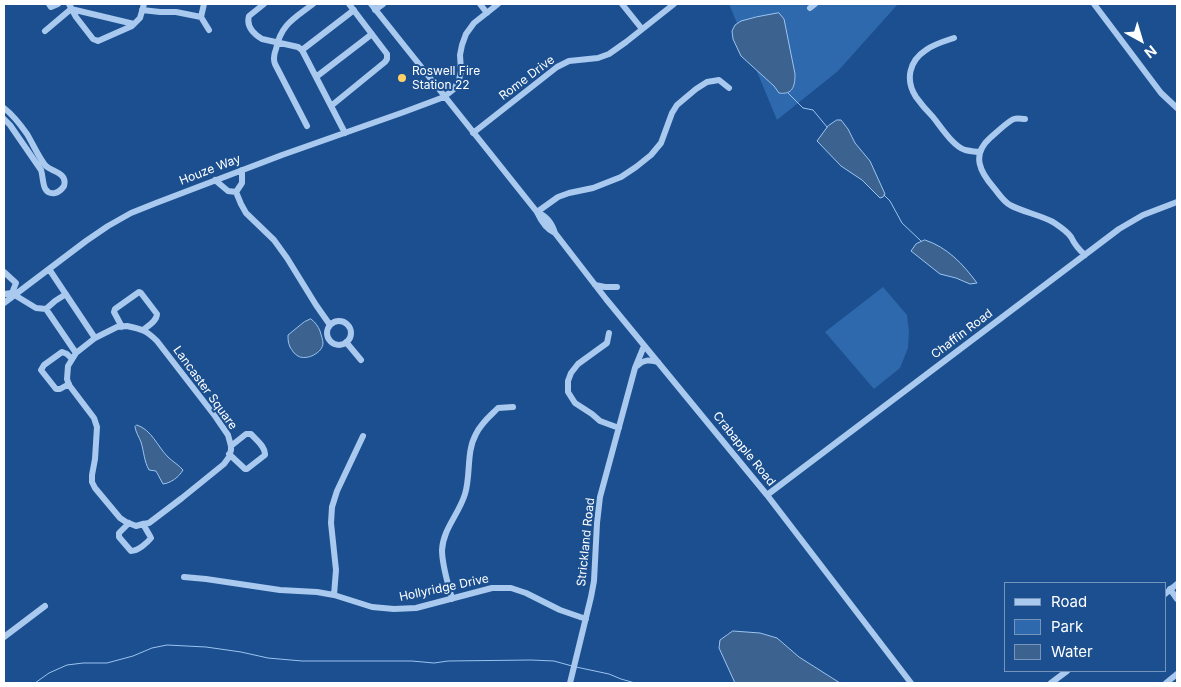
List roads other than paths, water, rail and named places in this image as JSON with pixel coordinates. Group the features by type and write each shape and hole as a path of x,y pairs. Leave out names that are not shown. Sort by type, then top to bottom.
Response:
{"street":[{"path":"49,4 51,7 58,4"},
{"path":"204,4 201,17 209,30"},
{"path":"264,4 249,16 249,26 262,39 298,47 302,50 345,133"},
{"path":"307,126 273,60 277,42 286,25 313,4"},
{"path":"330,106 387,59 387,54 348,4"},
{"name":"Crabapple Road","path":"371,4 537,212 544,215 555,233 644,346 767,495 911,683"},
{"path":"375,10 383,4"},
{"path":"480,4 487,13"},
{"path":"444,97 454,89 459,80 461,71 460,55 466,34 474,23 498,4"},
{"path":"622,4 642,29"},
{"name":"Rome Drive","path":"473,133 557,67 569,61 598,58 609,54 674,4"},
{"path":"1094,4 1162,93 1177,108"},
{"path":"70,7 93,39 98,40 134,24 140,18 143,7 160,12 176,12 201,17"},
{"path":"70,7 134,24"},
{"path":"44,31 70,7"},
{"path":"302,50 354,10"},
{"path":"316,77 372,34"},
{"path":"954,38 925,50 917,58 909,74 910,85 915,96 958,147 980,152"},
{"path":"537,212 558,197 569,192 593,188 612,181 636,167 651,155 661,143 672,113 677,105 696,89 707,82 719,80 729,88"},
{"name":"Houze Way","path":"4,303 13,294 86,240 131,213 214,180 444,97"},
{"path":"4,108 26,134 43,168 4,119"},
{"path":"1026,119 1014,119 988,140 980,152 980,168 984,176 1004,200 1021,210 1051,221 1070,237 1075,238 1082,246 1085,255"},
{"path":"10,125 16,120"},
{"path":"236,192 242,183 242,170"},
{"path":"214,180 228,191 236,192"},
{"path":"236,192 240,204 246,213 274,240 288,258 330,325"},
{"name":"Chaffin Road","path":"767,495 1119,229 1143,215 1177,202"},
{"path":"49,268 95,338"},
{"path":"4,272 16,283 13,294"},
{"path":"595,285 617,287"},
{"path":"122,327 114,312 138,292 157,314 155,320 143,330 127,326 110,330 95,338 76,353 68,366 67,379 94,418 97,427 92,475 92,482 95,488 120,518 136,526 143,524 151,538 135,551 131,551 119,537 119,533 129,523"},
{"path":"4,294 13,294 36,308 46,309 66,294"},
{"path":"46,309 76,353"},
{"path":"337,321 348,325 351,336 346,342 339,345 329,340 327,332 330,325 337,321"},
{"name":"Lancaster Square","path":"143,330 148,332 157,341 215,416 228,435 231,446 224,464 149,523 143,524"},
{"path":"609,333 607,343 578,364 571,373 568,381 568,392 575,403 592,414 600,422 619,428"},
{"path":"346,342 362,360"},
{"name":"Strickland Road","path":"570,683 594,581 600,497 634,368 644,346"},
{"path":"69,384 56,389 41,370 44,365 62,352 67,354 72,360"},
{"path":"634,368 642,361 651,360 658,362"},
{"path":"452,599 442,560 442,549 448,527 466,494 474,436 484,421 498,408 513,407"},
{"path":"229,454 245,469 265,455 265,452 251,434 246,434 231,446"},
{"path":"334,595 336,570 331,523 332,507 337,491 363,436"},
{"path":"758,484 766,488 778,487"},
{"name":"Hollyridge Drive","path":"184,577 206,578 280,590 316,592 394,610 416,608 492,588 511,588 526,593 560,610 586,619"},
{"path":"1177,584 1167,592 1177,599"},
{"path":"4,637 45,606"},
{"path":"1051,683 1066,672"},
{"path":"1166,683 1177,674"}],"water":[{"path":"779,13 784,19 795,74 792,89 787,93 779,93 774,86 741,56 733,39 732,31 735,25 741,21"},
{"path":"837,120 841,120 855,143 870,161 885,194 883,197 880,198 862,180 841,166 817,141 828,126"},
{"path":"925,240 940,247 954,257 977,283 970,284 940,274 911,251 916,244"},
{"path":"311,319 320,331 323,342 322,347 314,355 301,357 295,354 290,347 288,335 304,322"},
{"path":"137,425 147,431 164,453 183,470 175,479 163,484 156,471 149,470 135,429"},
{"path":"733,631 760,633 777,638 799,657 840,683 735,683 719,648 720,640"}],"waterway":[{"path":"788,93 803,108 813,110 827,127"},
{"path":"884,195 890,201 902,223 921,241"},
{"path":"35,683 49,673 67,665 107,663 167,645 206,647 268,658 302,661 412,661 434,663 448,661 531,660 554,661 572,666"},
{"path":"576,667 609,674 635,683"}],"place":[{"name":"Roswell Fire Station 22","path":"402,78"}]}
